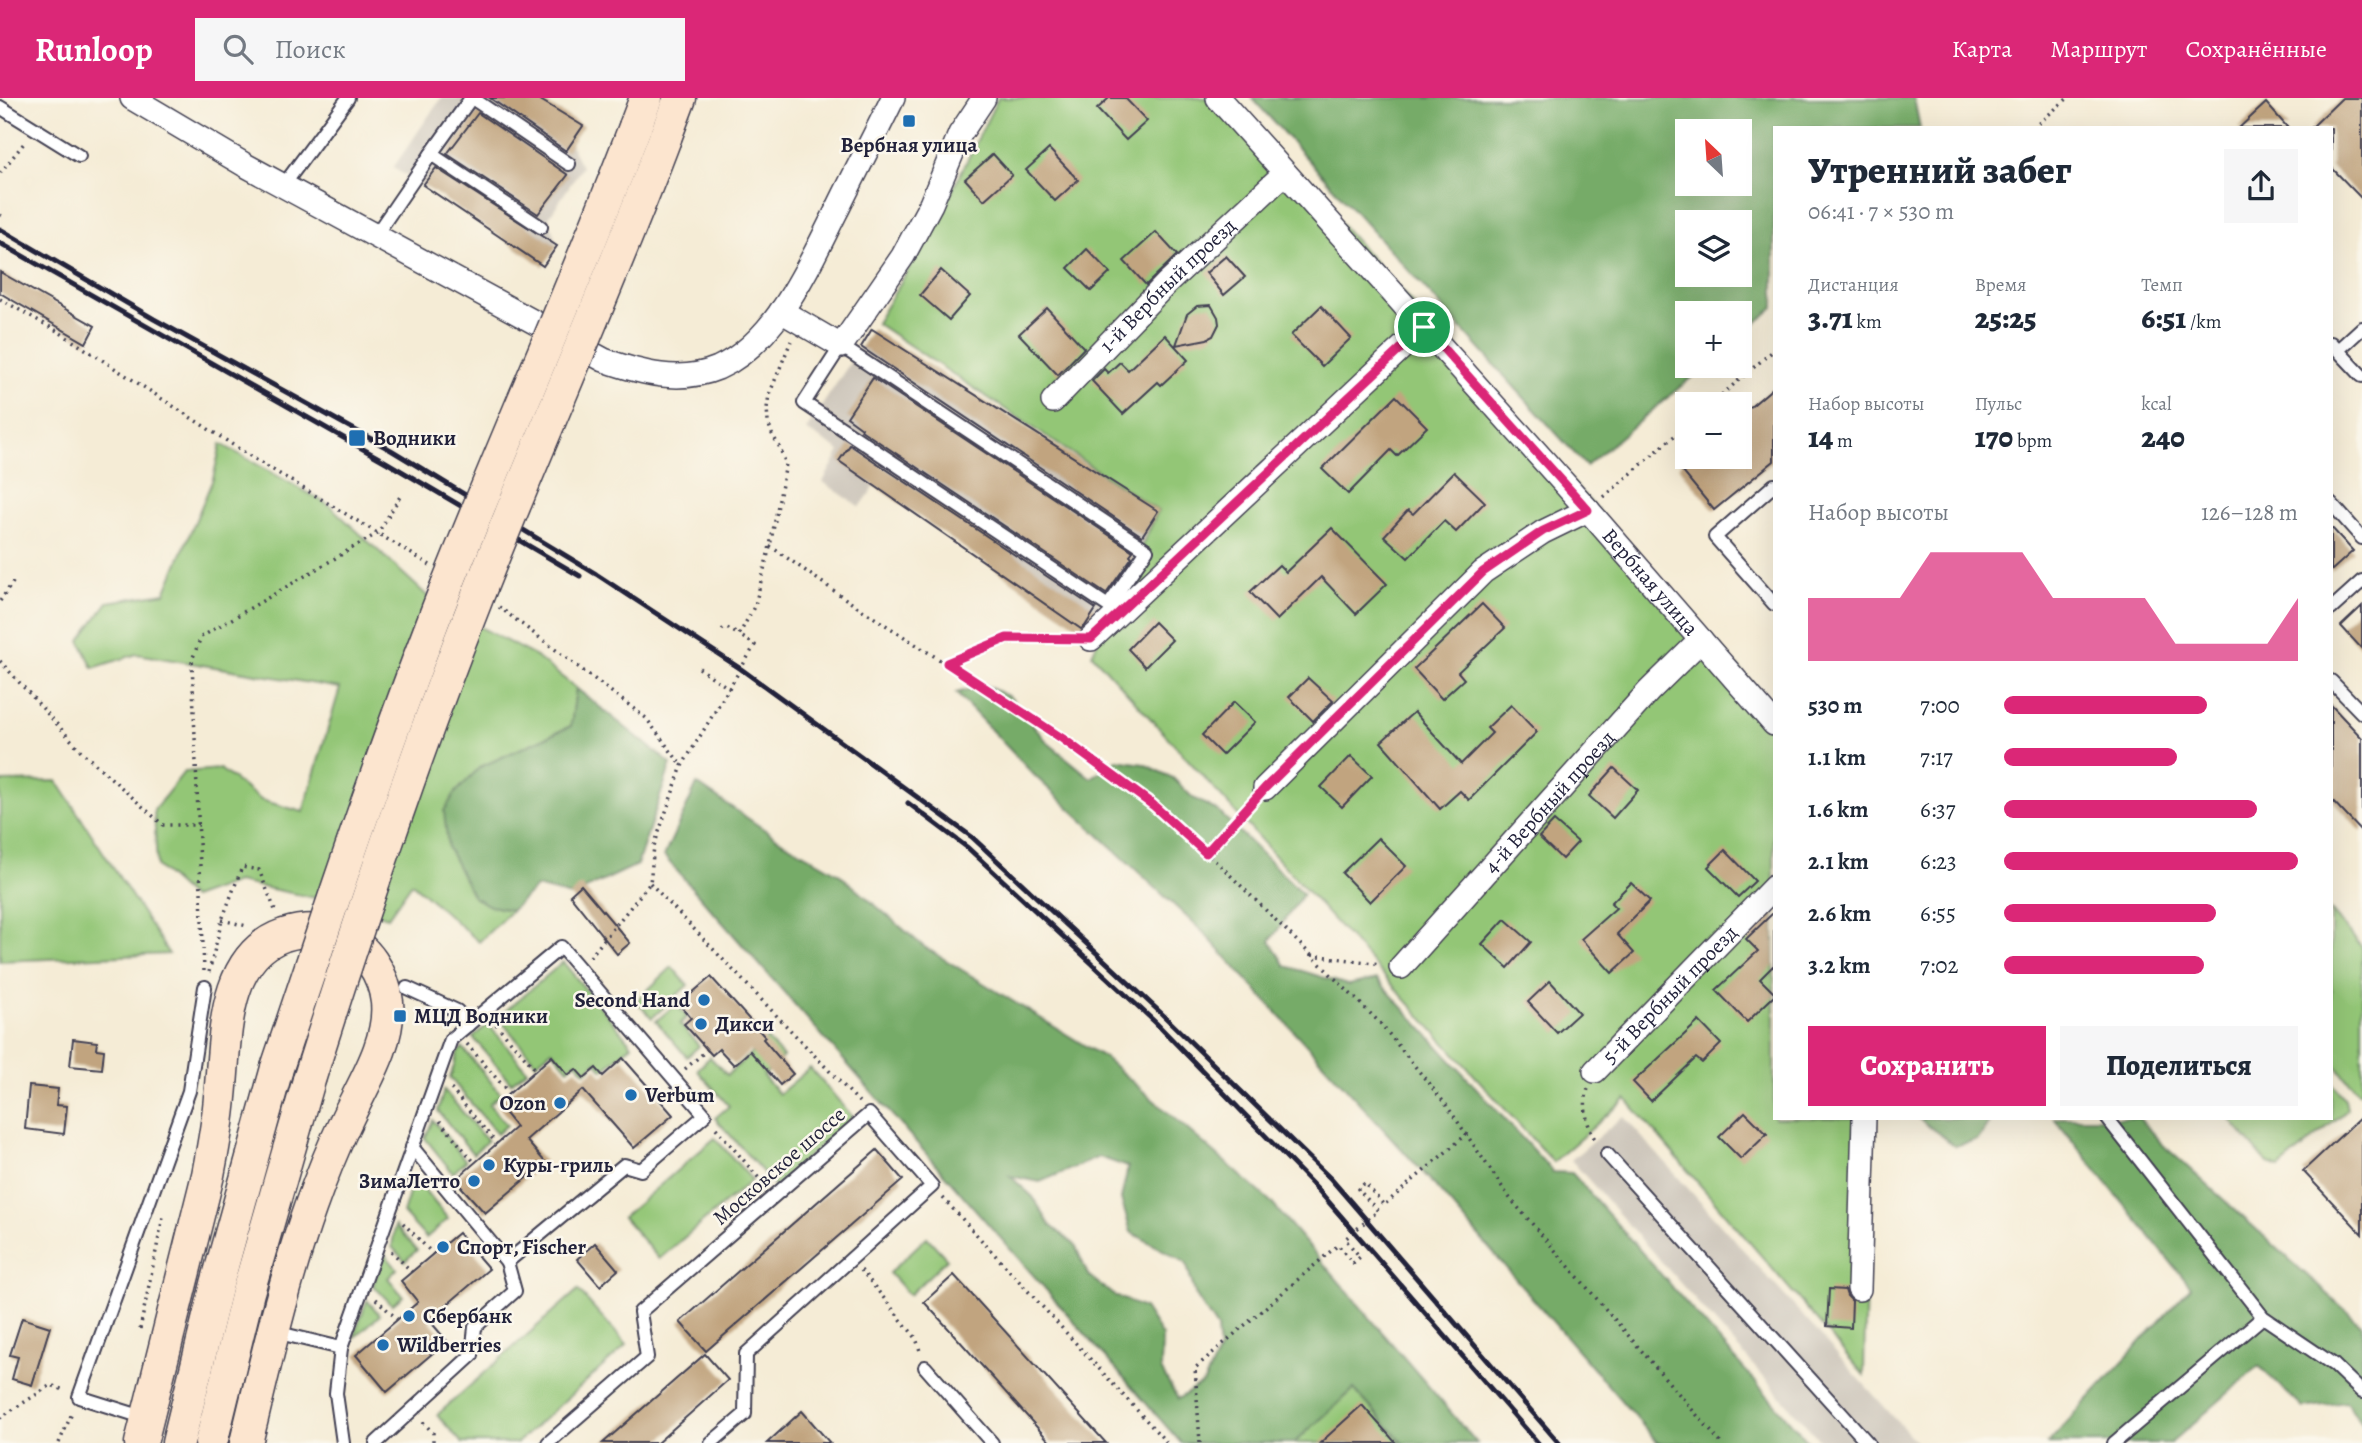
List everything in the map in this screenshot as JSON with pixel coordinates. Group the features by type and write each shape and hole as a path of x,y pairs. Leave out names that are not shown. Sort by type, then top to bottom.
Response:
{"main road":[{"path":"178,1443 217,1284 276,1068 365,806 446,588 590,243 646,98"},
{"path":"211,1443 248,1292 309,1080 395,817 451,665 520,492 631,230 680,98"},
{"path":"144,1431 208,1175 231,999 247,963 260,949 275,938 312,929 331,932 350,940 367,955 383,984 387,1001 386,1022 372,1066 309,1210 246,1443"}],"street":[{"path":"132,98 283,186 604,360 632,370 663,376 691,375 719,367 744,351 781,312 813,256 893,98"},
{"path":"781,312 841,346 903,256 932,204 960,134 984,98"},
{"name":"Вербная улица","path":"1218,98 1588,510 1773,723"},
{"name":"1-й Вербный проезд","path":"1053,401 1166,284 1285,173"},
{"path":"1091,639 1424,327"},
{"path":"1265,788 1483,572 1543,531 1588,510"},
{"name":"4-й Вербный проезд","path":"1402,967 1648,691 1701,640"},
{"name":"5-й Вербный проезд","path":"1595,1071 1773,888"},
{"path":"1859,1289 1864,1120"}],"lane":[{"path":"283,186 348,98"},
{"path":"375,236 471,98 569,164"},
{"path":"0,107 79,156"},
{"path":"430,154 541,227"},
{"path":"2362,328 2335,346 2362,376"},
{"path":"841,346 1147,550 1108,606 804,403 841,346"},
{"path":"1773,486 1715,537 1773,603"},
{"path":"2333,505 2362,538"},
{"path":"2333,607 2362,581"},
{"path":"2333,683 2362,713"},
{"path":"343,1443 336,1392 341,1348 451,1040 561,947 705,1115 641,1170 624,1165 508,1262"},
{"path":"144,1431 79,1396 189,1091 205,987"},
{"path":"407,988 457,1011 463,1029"},
{"name":"Московское шоссе","path":"548,1443 647,1357 640,1312 869,1114 932,1186"},
{"path":"2108,1120 2263,1317 2334,1365 2362,1392"},
{"path":"376,1443 472,1355 475,1327 515,1291 508,1262 412,1147"},
{"path":"1607,1154 1868,1443"},
{"path":"718,1441 745,1413 746,1354 932,1186"},
{"path":"2114,1443 2263,1317"},
{"path":"275,1332 341,1348"},
{"path":"925,1367 992,1443"}],"path":[{"path":"2035,126 2068,98"},
{"path":"0,173 35,130"},
{"path":"0,299 58,332 250,456 436,568"},
{"path":"739,635 755,605 770,547 786,464 772,434 767,408 769,395 792,340"},
{"path":"1725,392 1773,351"},
{"path":"1588,510 1675,435"},
{"path":"205,987 192,660 201,637 378,533 401,495"},
{"path":"770,547 853,604 1063,739 1153,805 1206,853 1380,1023 1447,1106 1509,1196 1721,1443"},
{"path":"0,601 16,578"},
{"path":"493,603 646,718 681,766"},
{"path":"580,969 650,883 654,846 681,766 755,645 726,627 722,631"},
{"path":"947,663 1007,638 1091,639"},
{"path":"0,660 82,752 163,825 199,825"},
{"path":"699,668 730,689"},
{"path":"1206,853 1265,788"},
{"path":"205,987 222,920 242,867 259,870 277,917"},
{"path":"650,883 869,1114"},
{"path":"222,920 257,928"},
{"path":"1310,954 1402,967"},
{"path":"485,1011 536,1070"},
{"path":"463,1029 509,1093"},
{"path":"674,1079 707,1050"},
{"path":"1595,1071 1586,1096 1589,1130 1607,1154"},
{"path":"439,1073 497,1144"},
{"path":"427,1105 475,1163"},
{"path":"705,1115 774,1196"},
{"path":"1200,1443 1195,1368 1338,1245 1353,1262 1360,1256 1345,1239 1378,1211 1358,1188 1364,1183 1384,1205 1467,1134"},
{"path":"932,1186 1167,1443"},
{"path":"390,1209 433,1254"},
{"path":"140,1331 164,1211"},
{"path":"380,1239 412,1272"},
{"path":"853,1259 916,1338 925,1367"},
{"path":"363,1286 397,1319"},
{"path":"0,1418 51,1385 79,1396 60,1443"},
{"path":"412,1410 433,1433 433,1443"}],"shaded area":[{"path":"441,98 537,98 570,144 582,167 549,217 557,246 543,266 423,185 393,168"},
{"path":"872,329 1158,511 1146,529 1162,540 1108,619 1095,611 1082,629 875,486 860,507 823,482 840,451 806,430"},
{"path":"1623,1116 1917,1443 1822,1443 1571,1160"}],"green space":[{"path":"998,98 1228,98 1773,706 1773,1120 1869,1120 1864,1375 1626,1099 1553,1162 1092,654 1158,511 876,323 933,229"},
{"path":"1252,98 1914,98 1920,126 1773,126 1773,308 1752,326 1752,301 1675,301 1675,378 1691,378 1586,466"},
{"path":"221,444 329,505 436,604 535,656 576,688 571,726 480,767 490,906 512,910 479,942 412,883 388,917 345,904 237,882 192,898 157,866 154,810 184,772 220,769 261,800 303,812 340,688 137,654 93,668 80,640 108,602 165,593 213,479"},
{"path":"984,685 1010,697 1048,743 1091,778 1117,760 1144,764 1173,778 1193,798 1218,811 1303,894 1270,941 1286,966 1348,985 1377,979 1553,1172 1572,1173 1809,1443 1658,1443 1430,1180 1203,932 1035,776 956,693"},
{"path":"576,688 671,764 637,865 571,896 536,887 512,910 490,906 473,897 448,848 444,811 455,793 480,767 571,726"},
{"path":"57,781 169,954 0,961 0,782"},
{"path":"697,784 780,840 839,874 923,946 1105,1058 1270,1201 1477,1443 1403,1443 1354,1389 1294,1443 1181,1443 664,856","holes":["1099,1157 1128,1167 1121,1199 1131,1232 1186,1263 1196,1296 1217,1328 1219,1351 1204,1382 1178,1399 1161,1370 1162,1336 1144,1308 1113,1295 1088,1275 1075,1245 1050,1225 1033,1197 1010,1176 1040,1182"]},
{"path":"2333,913 2362,947 2362,1091 2359,1093 2333,1062"},
{"path":"563,962 632,1045 603,1070 596,1062 585,1072 576,1062 568,1069 552,1050 536,1063 498,1017"},
{"path":"672,967 688,985 652,1018 636,1001"},
{"path":"676,1004 687,1017 680,1024 699,1046 687,1057 656,1021"},
{"path":"488,1024 527,1070 511,1083 473,1037"},
{"path":"767,1039 783,1057 763,1076 779,1094 810,1068 853,1117 775,1186 715,1118 729,1106 697,1070 710,1057 727,1075"},
{"path":"463,1048 501,1094 489,1104 507,1125 497,1134 450,1078 458,1052"},
{"path":"2333,1084 2345,1099 2347,1110 2279,1168 2268,1164 2231,1120 2333,1120"},
{"path":"444,1090 487,1141 473,1154 438,1111"},
{"path":"433,1120 466,1161 453,1173 425,1138"},
{"path":"1921,1120 1991,1120 1978,1140 1955,1146"},
{"path":"2056,1120 2141,1120 2161,1143 2362,1325 2362,1423 2346,1402 2303,1408 2259,1366 2171,1443 2048,1443 2191,1287"},
{"path":"715,1138 752,1180 659,1259 623,1217"},
{"path":"414,1177 448,1219 426,1238 403,1213"},
{"path":"395,1226 417,1250 405,1261 392,1247"},
{"path":"927,1237 947,1259 909,1295 889,1273"},
{"path":"385,1254 397,1269 388,1278 403,1296 392,1305 373,1285"},
{"path":"578,1290 627,1345 517,1443 462,1443 437,1415"},
{"path":"367,1300 380,1315 353,1339"},
{"path":"1354,1389 1403,1443 1294,1443"}],"building":[{"path":"490,98 537,98 583,126 566,151"},
{"path":"1109,98 1125,98 1147,121 1126,140 1097,109"},
{"path":"2342,98 2362,98 2362,199 2333,169 2333,126 2313,126"},
{"path":"2266,103 2286,126 2241,126"},
{"path":"478,113 568,175 538,214 447,154"},
{"path":"1049,149 1078,180 1055,201 1026,170"},
{"path":"993,154 1012,175 984,200 965,179"},
{"path":"436,168 557,246 543,266 423,185"},
{"path":"1156,232 1177,255 1146,285 1124,261"},
{"path":"1087,249 1110,273 1091,291 1068,268"},
{"path":"1226,256 1245,277 1224,295 1206,273"},
{"path":"941,270 970,296 949,320 920,295"},
{"path":"0,272 95,326 86,343 0,293"},
{"path":"1211,305 1219,324 1213,336 1176,345 1187,314 1197,306"},
{"path":"1321,306 1351,338 1322,366 1291,335"},
{"path":"1047,308 1084,348 1058,375 1019,334"},
{"path":"872,329 1158,511 1142,536 861,347"},
{"path":"1165,335 1188,360 1161,385 1158,382 1123,414 1092,381 1104,369 1108,373 1120,362 1128,370"},
{"path":"873,378 1133,551 1130,555 1132,557 1106,594 861,430 862,428 847,417"},
{"path":"1773,388 1773,462 1714,510 1680,469 1752,469 1752,406"},
{"path":"1396,396 1427,427 1397,456 1391,450 1348,494 1322,469"},
{"path":"850,445 1096,609 1085,626 1081,629 839,461"},
{"path":"1454,472 1485,502 1456,532 1444,521 1408,558 1384,536 1408,510 1413,514"},
{"path":"1332,528 1387,584 1356,614 1321,577 1277,620 1250,592 1279,565 1286,572"},
{"path":"2333,529 2353,551 2333,569"},
{"path":"1482,604 1505,628 1458,672 1464,679 1442,699 1414,669"},
{"path":"2362,606 2362,649 2341,626"},
{"path":"1154,622 1172,640 1145,667 1128,649"},
{"path":"1308,678 1333,701 1313,721 1289,697"},
{"path":"1234,702 1255,722 1222,755 1202,735"},
{"path":"1511,705 1537,732 1469,800 1460,791 1440,809 1381,742 1414,712 1461,764 1492,733 1487,728"},
{"path":"2333,707 2362,738 2362,832 2333,801"},
{"path":"1351,756 1372,776 1342,807 1321,787"},
{"path":"1614,768 1638,790 1613,818 1589,796"},
{"path":"1554,821 1578,842 1562,859 1539,837"},
{"path":"1378,838 1406,866 1370,902 1342,873"},
{"path":"1725,850 1755,881 1738,897 1708,867"},
{"path":"1631,883 1650,901 1617,934 1634,953 1612,973 1581,939 1616,908 1611,903"},
{"path":"581,885 630,943 617,954 570,895"},
{"path":"1773,913 1773,966 1760,979 1773,992 1773,997 1747,1022 1716,990 1758,951 1746,939"},
{"path":"1505,919 1531,942 1508,968 1482,944"},
{"path":"711,977 765,1037 763,1039 793,1074 780,1085 750,1051 734,1065 719,1049 712,1055 684,1024 691,1018 679,1004"},
{"path":"1550,981 1579,1013 1557,1033 1528,1002"},
{"path":"1699,1021 1721,1044 1702,1063 1696,1058 1651,1101 1633,1082"},
{"path":"73,1039 97,1042 96,1049 104,1050 102,1069 70,1066"},
{"path":"552,1056 568,1075 576,1069 584,1078 596,1068 603,1076 623,1058 673,1115 634,1148 583,1090 526,1140 545,1162 485,1213 455,1180 516,1127 497,1104"},
{"path":"29,1086 58,1089 56,1105 67,1106 64,1134 25,1129"},
{"path":"1745,1112 1767,1134 1741,1159 1719,1137"},
{"path":"2362,1116 2362,1234 2303,1171"},
{"path":"877,1150 903,1180 706,1351 680,1322"},
{"path":"458,1233 489,1269 429,1320 447,1341 387,1392 356,1355 418,1302 401,1281"},
{"path":"595,1243 618,1270 600,1286 577,1259"},
{"path":"954,1275 1106,1443 1051,1443 924,1302"},
{"path":"1829,1289 1845,1290 1852,1301 1851,1328 1827,1326"},
{"path":"22,1318 50,1327 32,1385 12,1379 18,1357 10,1355"},
{"path":"705,1354 728,1380 657,1443 603,1443"},
{"path":"1362,1405 1396,1443 1320,1443"},
{"path":"802,1411 830,1443 767,1443"}],"railway":[{"path":"0,229 154,319 391,450 596,574 741,669 972,837 1162,1014 1331,1179 1559,1443"},
{"path":"0,243 386,462 580,576"},
{"path":"908,803 968,848 1156,1023 1320,1192 1538,1443"}],"place":[{"name":"Вербная улица","path":"909,121"},
{"name":"Водники","path":"357,438"},
{"name":"Second Hand","path":"704,1000"},
{"name":"МЦД Водники","path":"400,1016"},
{"name":"Дикси","path":"701,1024"},
{"name":"Verbum","path":"631,1095"},
{"name":"Ozon","path":"560,1103"},
{"name":"Куры-гриль","path":"489,1165"},
{"name":"ЗимаЛетто","path":"474,1181"},
{"name":"Спорт, Fischer","path":"443,1247"},
{"name":"Сбербанк","path":"409,1316"},
{"name":"Wildberries","path":"383,1345"}],"route":[{"path":"1424,327 1588,510 1543,531 1483,572 1265,788 1206,853 1153,805 1063,739 947,663 1007,638 1091,639 1424,327"}]}
